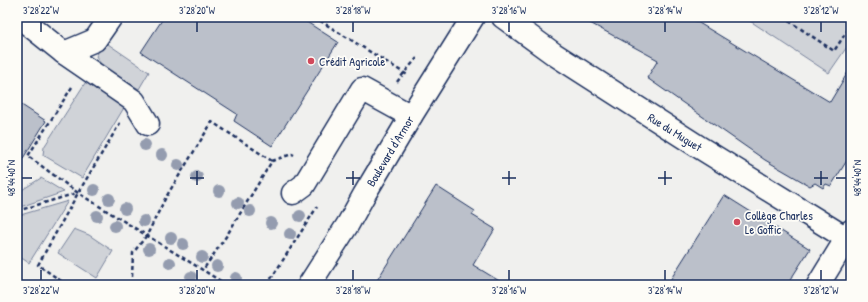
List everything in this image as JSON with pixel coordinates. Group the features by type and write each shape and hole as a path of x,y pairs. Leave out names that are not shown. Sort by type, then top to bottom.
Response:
{"street":[{"path":"19,17 64,53 134,101 148,124"},
{"path":"64,53 95,40 111,17"},
{"name":"Boulevard d'Armor","path":"309,285 348,224 411,116 473,17"},
{"name":"Rue du Muguet","path":"503,17 554,54 693,143 849,237"},
{"path":"293,193 304,185 362,89 411,116"},
{"path":"818,285 849,237"}],"path":[{"path":"314,17 429,87"},
{"path":"783,17 834,52 851,25"},
{"path":"84,67 28,156 78,193 227,285"},
{"path":"67,285 38,265 78,193 134,101"},
{"path":"132,277 133,253 147,235 166,197 212,122 272,161 227,235 203,270"},
{"path":"17,212 78,193"}],"shaded area":[{"path":"744,17 851,17 851,41 829,73"},
{"path":"105,42 149,72 139,89 103,68 96,56"},
{"path":"87,80 125,106 82,178 43,155 44,147"},
{"path":"41,178 64,192 17,208 17,193"},
{"path":"68,201 29,263 17,255 17,216"},
{"path":"74,229 89,235 113,251 97,278 58,253"}],"building":[{"path":"164,17 299,17 338,42 272,146 234,121 237,114 141,52"},
{"path":"579,17 689,17 830,102 851,67 851,154 831,186 826,184 823,188 815,183 810,186 765,160 647,78 658,60"},
{"path":"17,102 46,121 17,168"},
{"path":"436,186 475,211 472,215 495,229 473,265 506,285 374,285"},
{"name":"Collège Charles Le Goffic","path":"724,195 810,249 787,285 667,285"}],"place":[{"name":"Crédit Agricole","path":"311,61"},
{"name":"Collège Charles Le Goffic","path":"737,222"}]}
